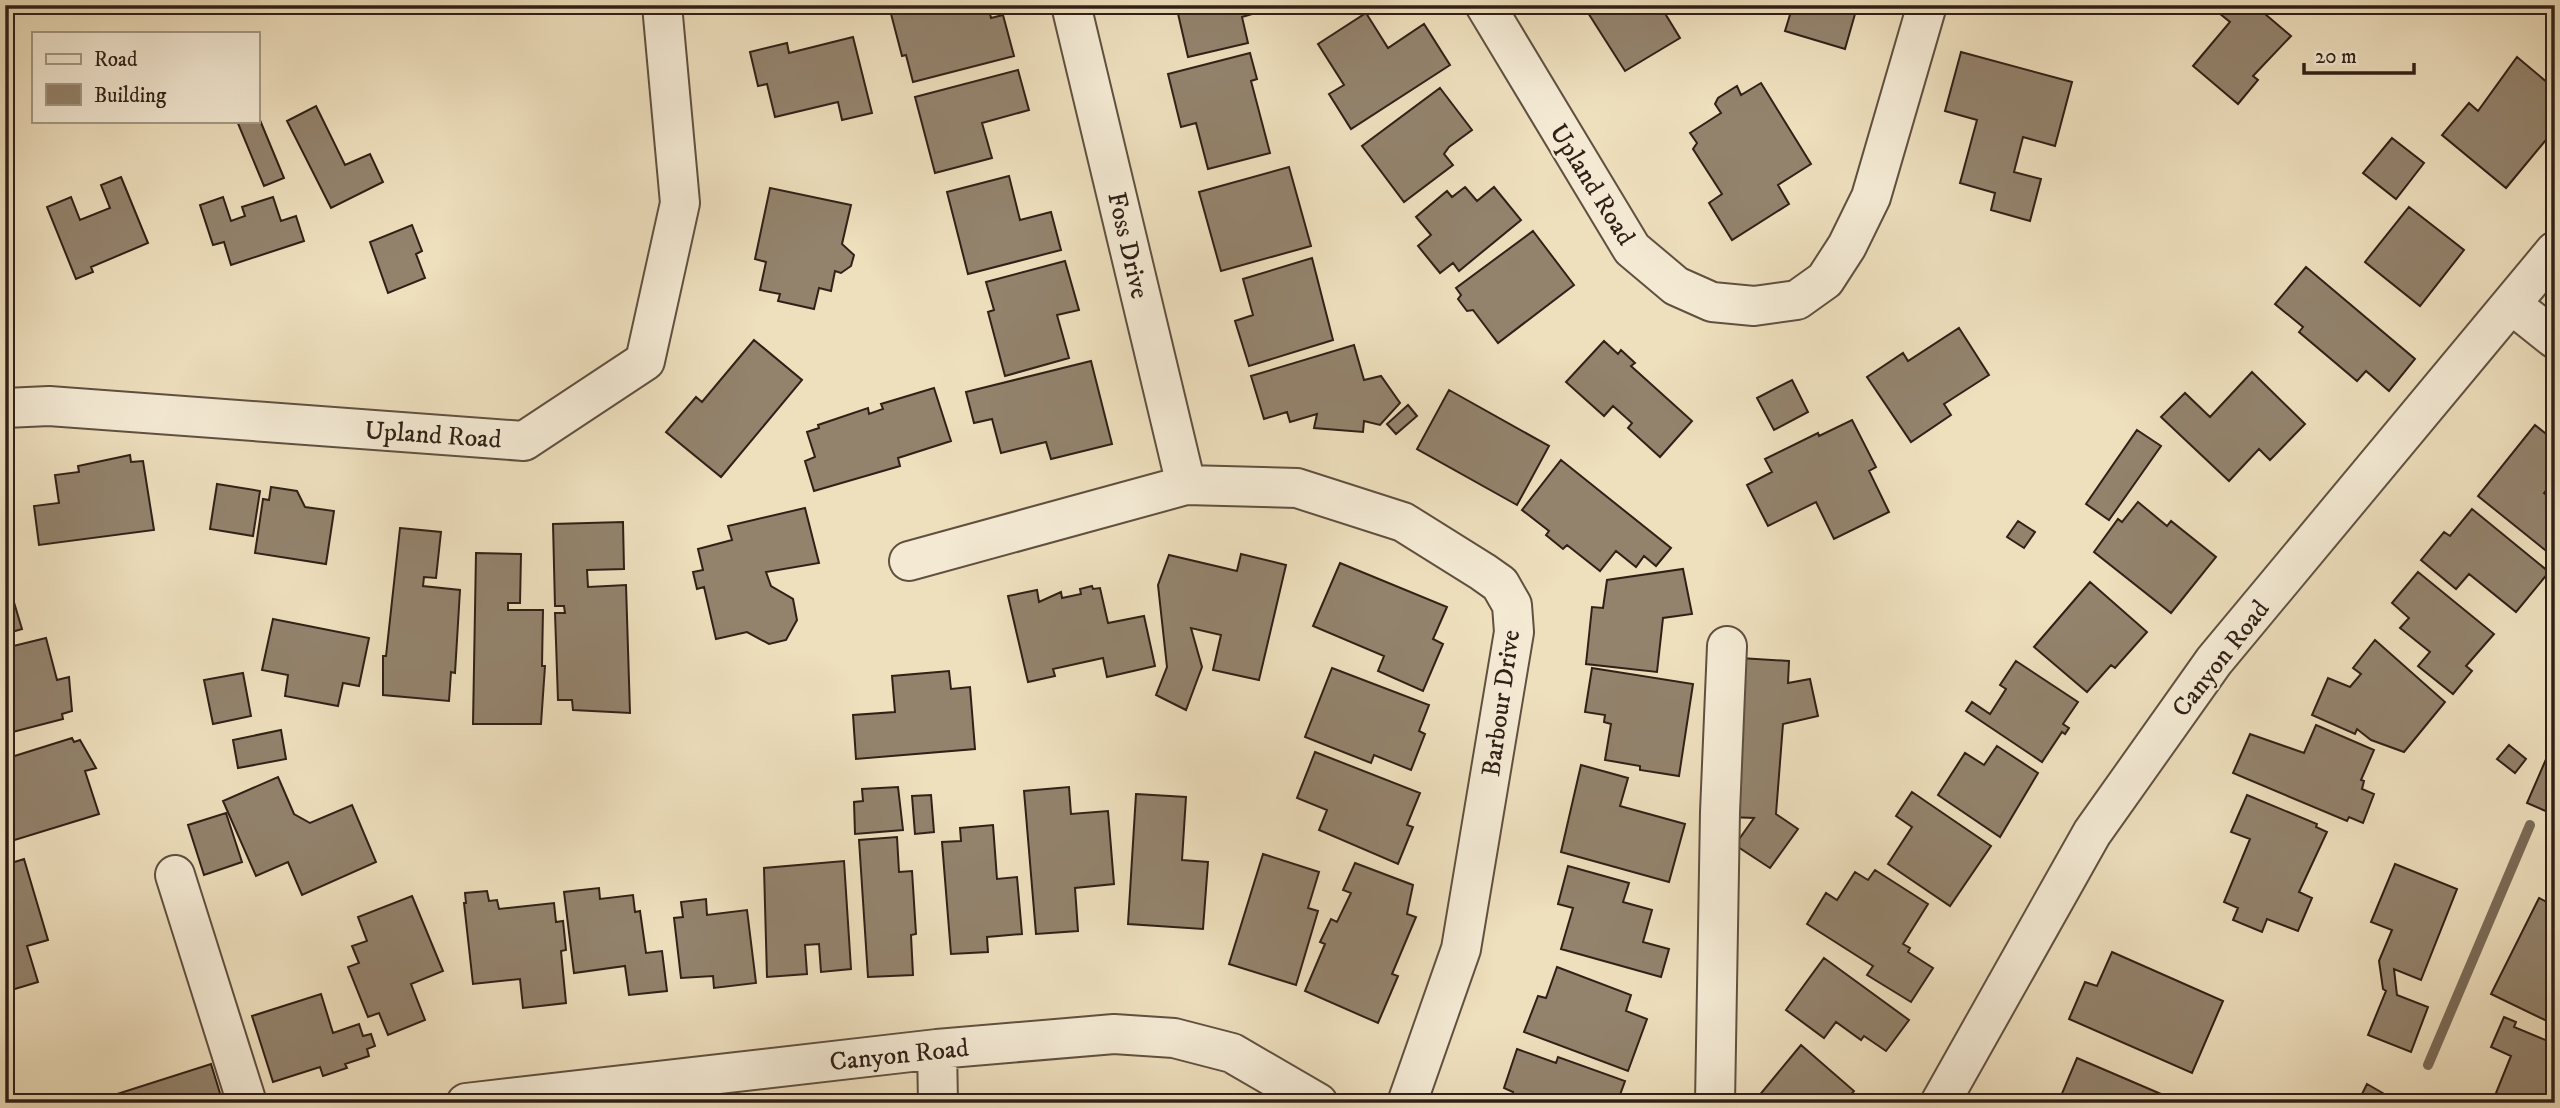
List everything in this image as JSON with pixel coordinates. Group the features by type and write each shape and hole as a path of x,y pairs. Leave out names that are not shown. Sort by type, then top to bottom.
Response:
{"street":[{"name":"Upland Road","path":"5,408 49,406 524,441 645,361 680,203 662,5"},
{"name":"Foss Drive","path":"1071,5 1186,485"},
{"name":"Upland Road","path":"1485,5 1632,249 1676,286 1712,302 1754,306 1797,300 1825,279 1847,246 1871,197 1927,5"},
{"name":"Canyon Road","path":"1941,1102 2092,833 2214,661 2555,251"},
{"path":"2511,304 2555,339"},
{"name":"Barbour Drive","path":"909,561 1186,485 1297,488 1403,522 1500,584 1512,605 1514,632 1461,948 1407,1103"},
{"path":"1715,1103 1720,812 1727,646"},
{"path":"175,875 247,1103"},
{"name":"Canyon Road","path":"466,1103 937,1049 1114,1034 1174,1038 1232,1053 1318,1103"},
{"path":"937,1049 938,1103"}],"building":[{"path":"926,5 927,10 945,5 988,5 991,18 1003,15 1014,56 913,82 906,55 902,56 890,10"},
{"path":"1176,5 1250,5 1252,14 1242,17 1248,43 1188,57"},
{"path":"1583,5 1672,5 1675,10 1666,15 1680,38 1625,71"},
{"path":"1793,5 1857,7 1845,49 1785,31"},
{"path":"2209,5 2260,5 2258,8 2291,36 2253,76 2258,80 2238,104 2193,66 2230,22"},
{"path":"1366,13 1388,48 1424,24 1450,65 1351,129 1329,94 1344,85 1318,44"},
{"path":"853,37 872,113 842,120 838,102 775,117 767,84 758,86 750,52 787,43 789,53"},
{"path":"1961,52 2072,82 2055,146 2023,137 2014,172 2041,179 2030,221 1991,210 1995,193 1960,183 1977,120 1945,111"},
{"path":"1250,53 1257,79 1251,81 1270,153 1208,169 1196,123 1181,127 1168,74"},
{"path":"2517,57 2555,89 2555,129 2506,188 2442,135 2469,103 2478,111"},
{"path":"1018,70 1029,110 982,123 992,158 935,173 915,97"},
{"path":"1761,83 1811,164 1778,185 1789,204 1732,240 1709,203 1722,194 1693,149 1697,143 1690,133 1721,113 1715,104 1718,98 1737,86 1741,95"},
{"path":"1440,88 1472,130 1444,154 1453,165 1404,202 1362,146"},
{"path":"316,106 345,165 370,154 383,182 331,208 287,121"},
{"path":"259,118 284,178 264,186 237,122 259,122"},
{"path":"2392,138 2424,163 2396,199 2363,173"},
{"path":"1289,167 1311,246 1221,271 1199,192"},
{"path":"1009,176 1020,220 1051,212 1061,250 968,274 947,192"},
{"path":"121,177 148,243 91,267 93,272 76,279 47,207 71,197 80,220 110,208 101,185"},
{"path":"1465,187 1477,201 1494,187 1521,220 1459,271 1453,263 1440,273 1418,246 1431,235 1416,217 1447,191 1452,197"},
{"path":"770,188 851,205 842,244 854,255 851,266 841,273 835,271 831,291 819,288 814,309 778,301 780,294 760,290 766,262 755,259"},
{"path":"223,197 231,221 245,216 242,207 273,197 281,221 296,216 304,241 231,265 224,242 213,245 200,205"},
{"path":"2409,207 2464,250 2420,306 2365,262"},
{"path":"412,225 422,251 416,254 425,278 388,293 370,242"},
{"path":"1533,231 1574,285 1498,343 1473,310 1467,311 1458,299 1461,295 1456,288"},
{"path":"1312,258 1333,340 1249,366 1235,321 1253,315 1243,279"},
{"path":"1065,261 1079,310 1057,315 1069,358 1005,376 988,312 994,310 986,282"},
{"path":"2306,267 2415,359 2389,391 2366,371 2357,381 2299,332 2303,327 2275,304"},
{"path":"1959,328 1989,375 1944,404 1951,415 1911,442 1867,377 1903,353 1908,361"},
{"path":"754,340 802,380 721,477 666,432 696,397 702,402"},
{"path":"1604,341 1618,354 1621,350 1635,363 1631,366 1692,421 1660,457 1628,428 1632,423 1613,406 1604,416 1566,382"},
{"path":"1354,345 1364,380 1381,376 1400,403 1380,425 1364,421 1363,432 1314,428 1317,414 1290,422 1287,412 1264,419 1251,376"},
{"path":"1091,361 1112,444 1051,459 1046,442 1001,453 992,419 974,423 966,392"},
{"path":"2252,372 2305,424 2270,460 2259,449 2229,481 2161,417 2185,393 2210,417"},
{"path":"1792,380 1808,412 1774,430 1757,398"},
{"path":"934,388 951,441 898,458 900,466 814,491 805,461 815,457 807,432 819,428 818,425 868,408 869,414 883,409 881,404"},
{"path":"1449,390 1549,446 1517,505 1417,449"},
{"path":"1408,405 1417,416 1396,434 1387,424"},
{"path":"1852,420 1876,467 1869,471 1889,512 1834,539 1816,502 1768,526 1747,485 1772,472 1765,459"},
{"path":"2535,425 2555,441 2555,479 2544,493 2555,502 2555,558 2478,496"},
{"path":"2137,430 2161,446 2109,520 2086,504"},
{"path":"130,455 131,462 143,461 154,530 39,545 34,506 59,503 55,475 79,472 78,466"},
{"path":"1561,460 1671,548 1656,566 1644,556 1636,567 1616,551 1600,571 1567,545 1563,549 1546,535 1549,531 1522,510"},
{"path":"217,484 260,491 253,536 210,529"},
{"path":"271,487 297,491 305,507 334,511 326,564 255,553 263,499 269,500"},
{"path":"2138,502 2167,526 2171,521 2216,557 2171,613 2094,552 2118,519 2122,522"},
{"path":"805,508 819,563 766,572 771,586 793,599 797,620 786,640 769,644 747,632 716,639 704,587 697,589 693,572 703,570 698,549 732,540 728,526"},
{"path":"2472,509 2549,572 2516,612 2469,574 2456,589 2421,560 2444,532 2450,536"},
{"path":"2018,521 2035,532 2024,548 2007,537"},
{"path":"623,522 624,569 587,570 588,587 626,585 630,713 573,710 572,700 558,700 555,613 565,613 564,606 555,606 553,524"},
{"path":"400,528 441,532 436,578 424,577 423,586 460,590 455,673 451,672 449,701 383,695 383,656 386,656"},
{"path":"476,553 521,554 520,603 508,603 508,610 543,610 542,666 545,666 541,724 473,724"},
{"path":"1241,554 1286,565 1259,680 1213,670 1221,635 1191,628 1202,667 1186,710 1156,695 1167,667 1158,585 1169,555 1237,571"},
{"path":"1340,563 1447,607 1433,639 1443,644 1423,691 1378,671 1384,656 1313,626"},
{"path":"1683,569 1692,614 1663,618 1657,672 1586,664 1592,607 1603,608 1607,580"},
{"path":"2418,572 2494,634 2466,666 2472,671 2453,694 2418,666 2430,652 2400,628 2409,618 2392,603"},
{"path":"2090,582 2147,632 2115,668 2111,665 2087,692 2034,647"},
{"path":"1092,586 1093,589 1100,588 1108,623 1144,616 1155,666 1107,677 1103,658 1053,669 1055,676 1028,682 1008,596 1037,590 1039,602 1061,592 1062,598 1081,594 1080,589"},
{"path":"13,599 22,629 5,634 5,601"},
{"path":"273,619 369,638 359,686 343,683 338,706 285,696 288,675 262,670"},
{"path":"46,638 57,680 69,677 72,711 62,714 63,719 5,734 5,648"},
{"path":"2375,640 2445,702 2404,752 2371,740 2357,729 2355,734 2312,715 2328,678 2350,687 2361,674 2353,668"},
{"path":"1740,658 1789,661 1788,683 1810,679 1818,716 1783,724 1776,814 1798,829 1770,868 1735,845 1754,818 1729,817"},
{"path":"2016,661 2078,702 2063,724 2069,728 2065,734 2062,732 2042,762 1966,711 1972,702 1990,714 2006,689 2000,685"},
{"path":"1332,668 1429,705 1419,731 1425,734 1411,770 1374,755 1371,763 1305,737"},
{"path":"1592,668 1693,684 1679,776 1640,770 1640,766 1605,760 1611,724 1604,722 1605,715 1585,712"},
{"path":"949,671 951,689 970,687 975,749 856,759 853,715 895,712 892,676"},
{"path":"243,673 251,716 213,724 204,680"},
{"path":"2316,725 2374,750 2361,780 2364,781 2362,789 2374,794 2363,823 2349,817 2347,821 2233,773 2250,734 2304,753"},
{"path":"281,730 286,759 238,768 233,740"},
{"path":"72,738 74,742 80,740 96,768 85,771 99,814 5,843 5,788 11,786 5,759"},
{"path":"2509,745 2526,759 2515,773 2497,759"},
{"path":"1997,746 2038,773 2000,837 1938,795 1965,753 1984,765"},
{"path":"2550,750 2555,752 2555,815 2527,803"},
{"path":"1315,752 1420,793 1407,825 1413,827 1398,864 1319,830 1327,810 1297,798"},
{"path":"1581,765 1628,778 1620,806 1685,824 1669,882 1561,852"},
{"path":"278,777 294,814 310,823 352,805 376,862 302,895 288,862 256,876 223,801"},
{"path":"898,787 903,830 855,834 854,802 863,801 862,789"},
{"path":"1069,787 1071,814 1108,811 1114,884 1075,888 1078,931 1036,934 1024,791"},
{"path":"1912,792 1991,846 1950,906 1888,864 1912,827 1896,816"},
{"path":"1136,794 1186,797 1182,860 1208,862 1203,929 1128,924"},
{"path":"931,795 934,832 915,834 912,796"},
{"path":"2247,795 2317,824 2316,827 2327,832 2299,892 2312,898 2298,931 2267,919 2262,932 2233,920 2238,908 2224,902 2250,839 2231,832"},
{"path":"226,813 242,862 204,875 188,825"},
{"path":"993,825 997,879 1017,877 1022,934 987,937 988,952 951,954 942,842 961,841 960,828"},
{"path":"897,837 899,872 912,871 916,934 911,935 913,975 868,977 859,840"},
{"path":"1263,854 1319,872 1308,908 1318,911 1296,985 1229,964"},
{"path":"24,859 48,940 27,946 38,982 5,992 5,865"},
{"path":"844,861 851,969 821,972 819,944 805,945 807,974 767,977 764,868"},
{"path":"1355,863 1413,885 1407,914 1416,917 1392,974 1398,976 1378,1023 1305,991 1325,944 1320,942 1331,919 1337,922 1351,893 1343,890"},
{"path":"2395,864 2457,889 2421,980 2394,969 2397,995 2428,1007 2411,1052 2368,1035 2386,991 2383,989 2379,961 2392,930 2371,922"},
{"path":"1568,866 1629,883 1623,902 1652,910 1643,942 1669,949 1661,977 1561,949 1573,908 1558,904"},
{"path":"1875,870 1928,904 1903,944 1910,948 1908,952 1933,968 1911,1002 1867,975 1873,966 1807,924 1826,893 1837,900 1855,872 1868,880"},
{"path":"599,888 600,899 633,895 635,912 640,911 646,953 662,951 667,991 629,995 625,966 574,973 564,892"},
{"path":"487,891 489,901 497,900 499,909 554,903 556,922 563,921 566,950 561,951 566,1003 523,1008 520,979 473,984 465,893"},
{"path":"412,896 443,971 411,984 425,1020 388,1035 379,1013 368,1017 348,967 359,963 352,946 367,941 358,917"},
{"path":"2539,898 2555,906 2555,1025 2491,994"},
{"path":"706,899 707,915 747,910 756,983 714,988 713,976 681,978 674,918 683,917 681,902"},
{"path":"2112,952 2223,1001 2192,1073 2069,1019 2085,982 2097,986"},
{"path":"1824,958 1909,1020 1886,1051 1864,1036 1861,1040 1836,1022 1824,1038 1786,1010"},
{"path":"1557,967 1631,995 1626,1011 1647,1019 1628,1071 1524,1032 1538,996 1546,998"},
{"path":"321,994 333,1033 359,1024 363,1036 371,1034 375,1046 367,1049 369,1056 345,1064 347,1068 323,1076 320,1067 273,1082 252,1016"},
{"path":"2504,1017 2516,1022 2514,1027 2555,1044 2555,1103 2520,1103 2496,1093 2511,1056 2491,1047"},
{"path":"1801,1045 1854,1091 1844,1103 1753,1103"},
{"path":"1517,1049 1556,1063 1558,1057 1625,1081 1617,1103 1509,1103 1513,1092 1504,1088"},
{"path":"2077,1058 2182,1103 2058,1103"},
{"path":"211,1064 223,1103 89,1103"},
{"path":"2367,1084 2400,1103 2373,1103 2361,1096"}],"waterway":[{"path":"2428,1065 2530,825"}]}
